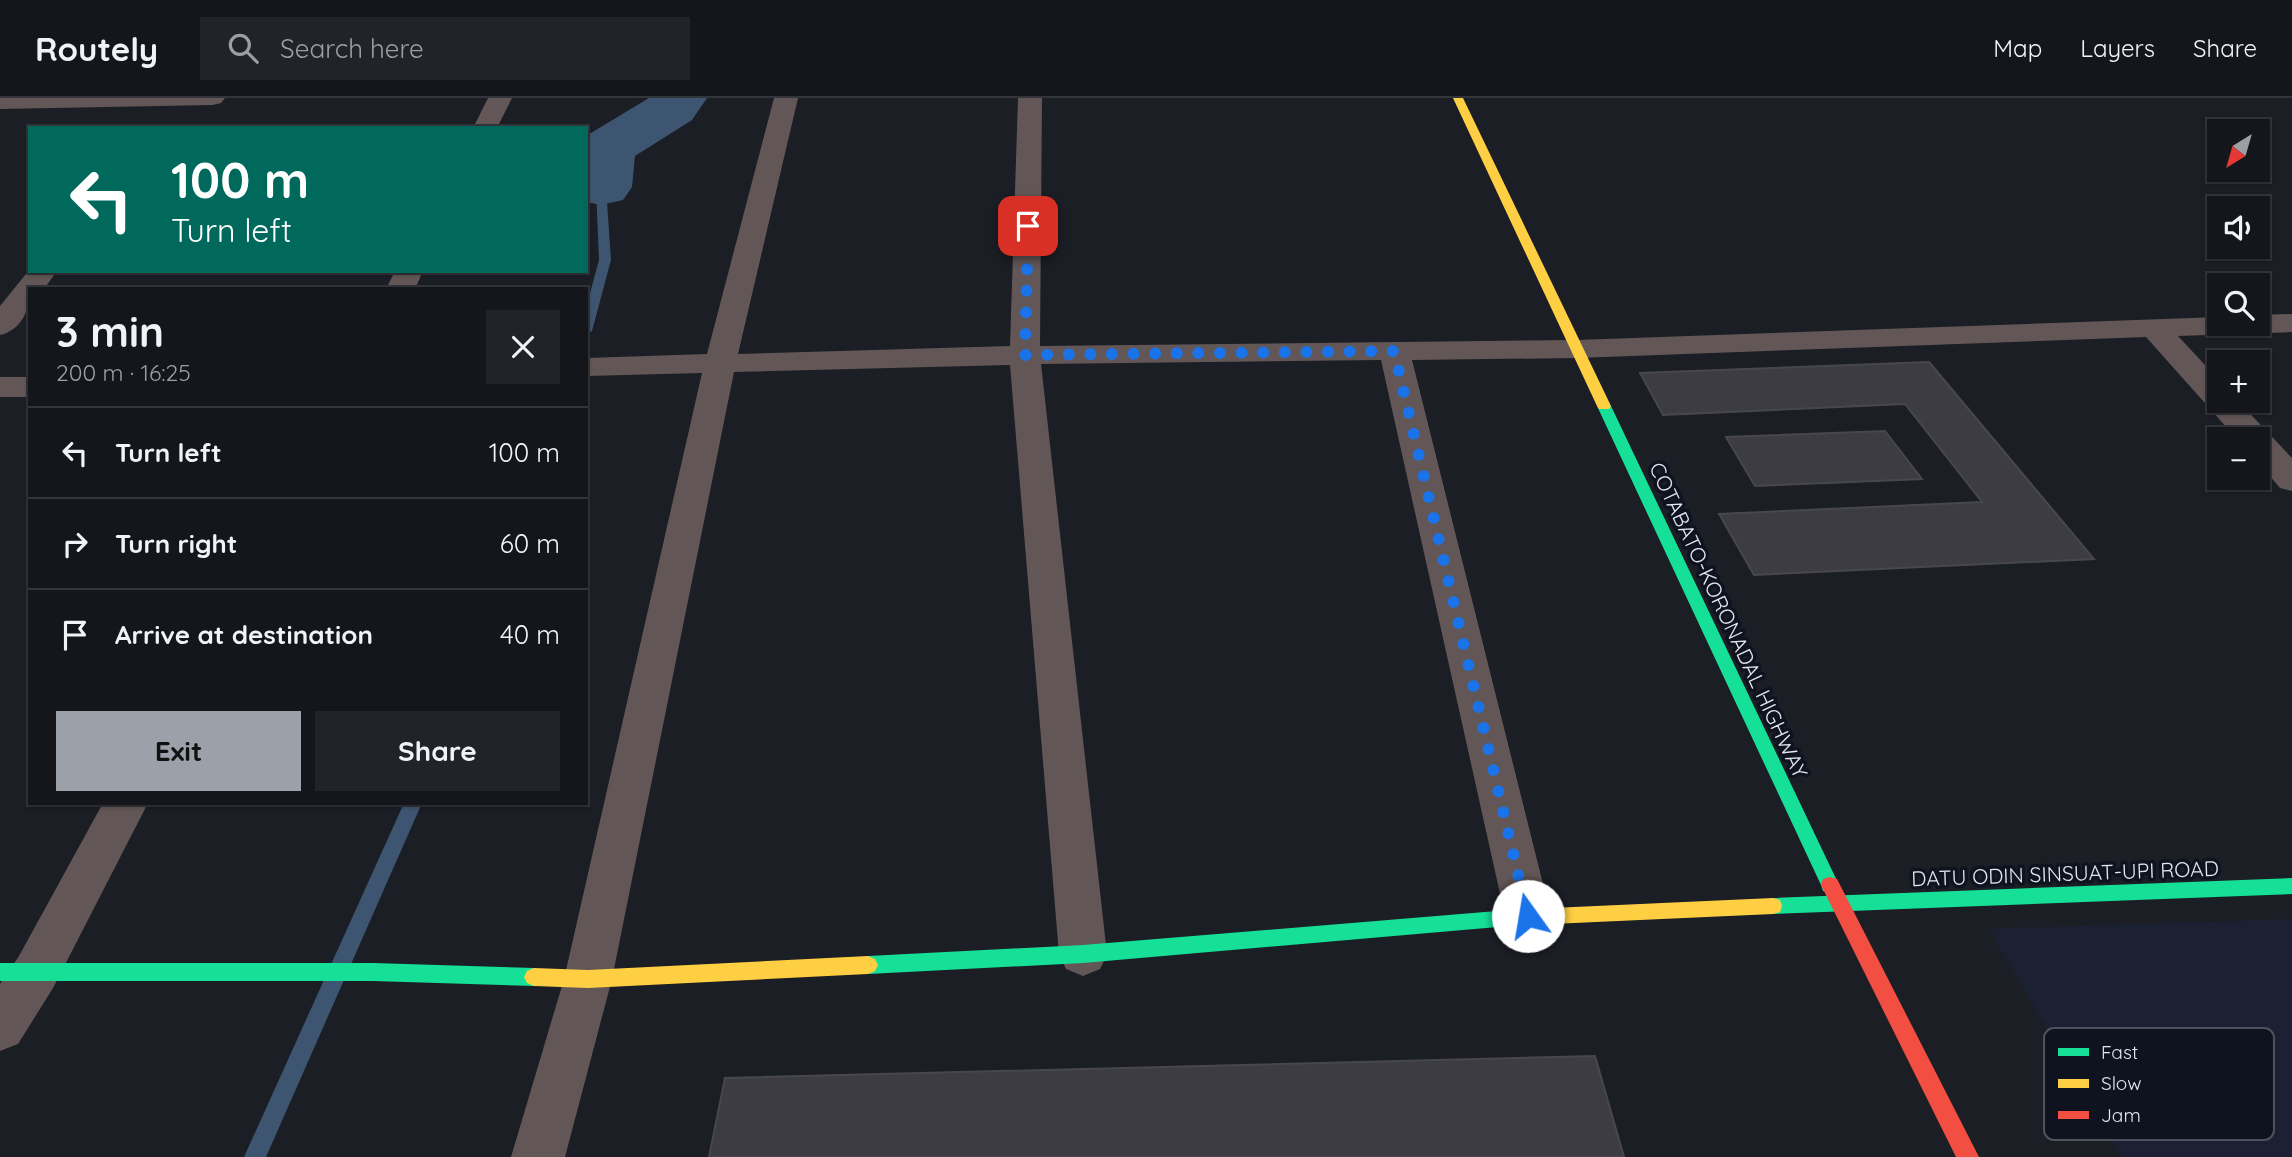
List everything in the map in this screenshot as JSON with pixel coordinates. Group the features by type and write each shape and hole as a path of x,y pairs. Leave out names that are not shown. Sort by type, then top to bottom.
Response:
{"main road":[{"name":"COTABATO-KORONADAL HIGHWAY","path":"1458,98 1839,903 1968,1157"},
{"name":"DATU ODIN SINSUAT-UPI ROAD","path":"18,972 373,972 589,979 1083,954 1528,916 2292,886"}],"street":[{"path":"0,102 172,109 213,98"},
{"path":"486,126 500,98"},
{"path":"538,1157 589,979 720,364 786,98"},
{"path":"1030,98 1025,355 1083,954"},
{"path":"30,287 41,273"},
{"path":"0,326 28,290"},
{"path":"588,368 1025,355 1577,349 2292,323"},
{"path":"2153,327 2207,386"},
{"path":"1394,351 1528,916"},
{"path":"0,387 28,387"},
{"path":"2232,413 2244,427"},
{"path":"2270,456 2292,480"},
{"path":"0,1027 18,972 125,805"}],"shaded area":[{"path":"2292,919 2292,1157 2122,1157 2112,1140 2274,1140 2274,1028 2047,1028 1989,929"}],"building":[{"path":"1929,362 2094,559 1754,575 1719,514 1982,502 1905,404 1663,415 1640,373"},
{"path":"1885,431 1922,479 1755,486 1726,437"},
{"path":"1595,1056 1624,1157 709,1157 725,1078"}],"waterway":[{"path":"601,187 606,149 672,108 679,98"},
{"path":"588,324 605,260 601,187"},
{"path":"255,1157 412,805"}],"traffic: fast":[{"path":"1604,406 1830,885"},
{"path":"1773,906 2292,886"},
{"path":"868,965 1083,954 1509,918"},
{"path":"0,972 373,972 534,977"}],"traffic: slow":[{"path":"1458,98 1604,406"},
{"path":"1509,918 1773,906"},
{"path":"534,977 588,979 868,965"}],"traffic: jam":[{"path":"1830,885 1968,1157"}],"route":[{"path":"1028,226 1025,355 1394,351 1528,916"}]}
